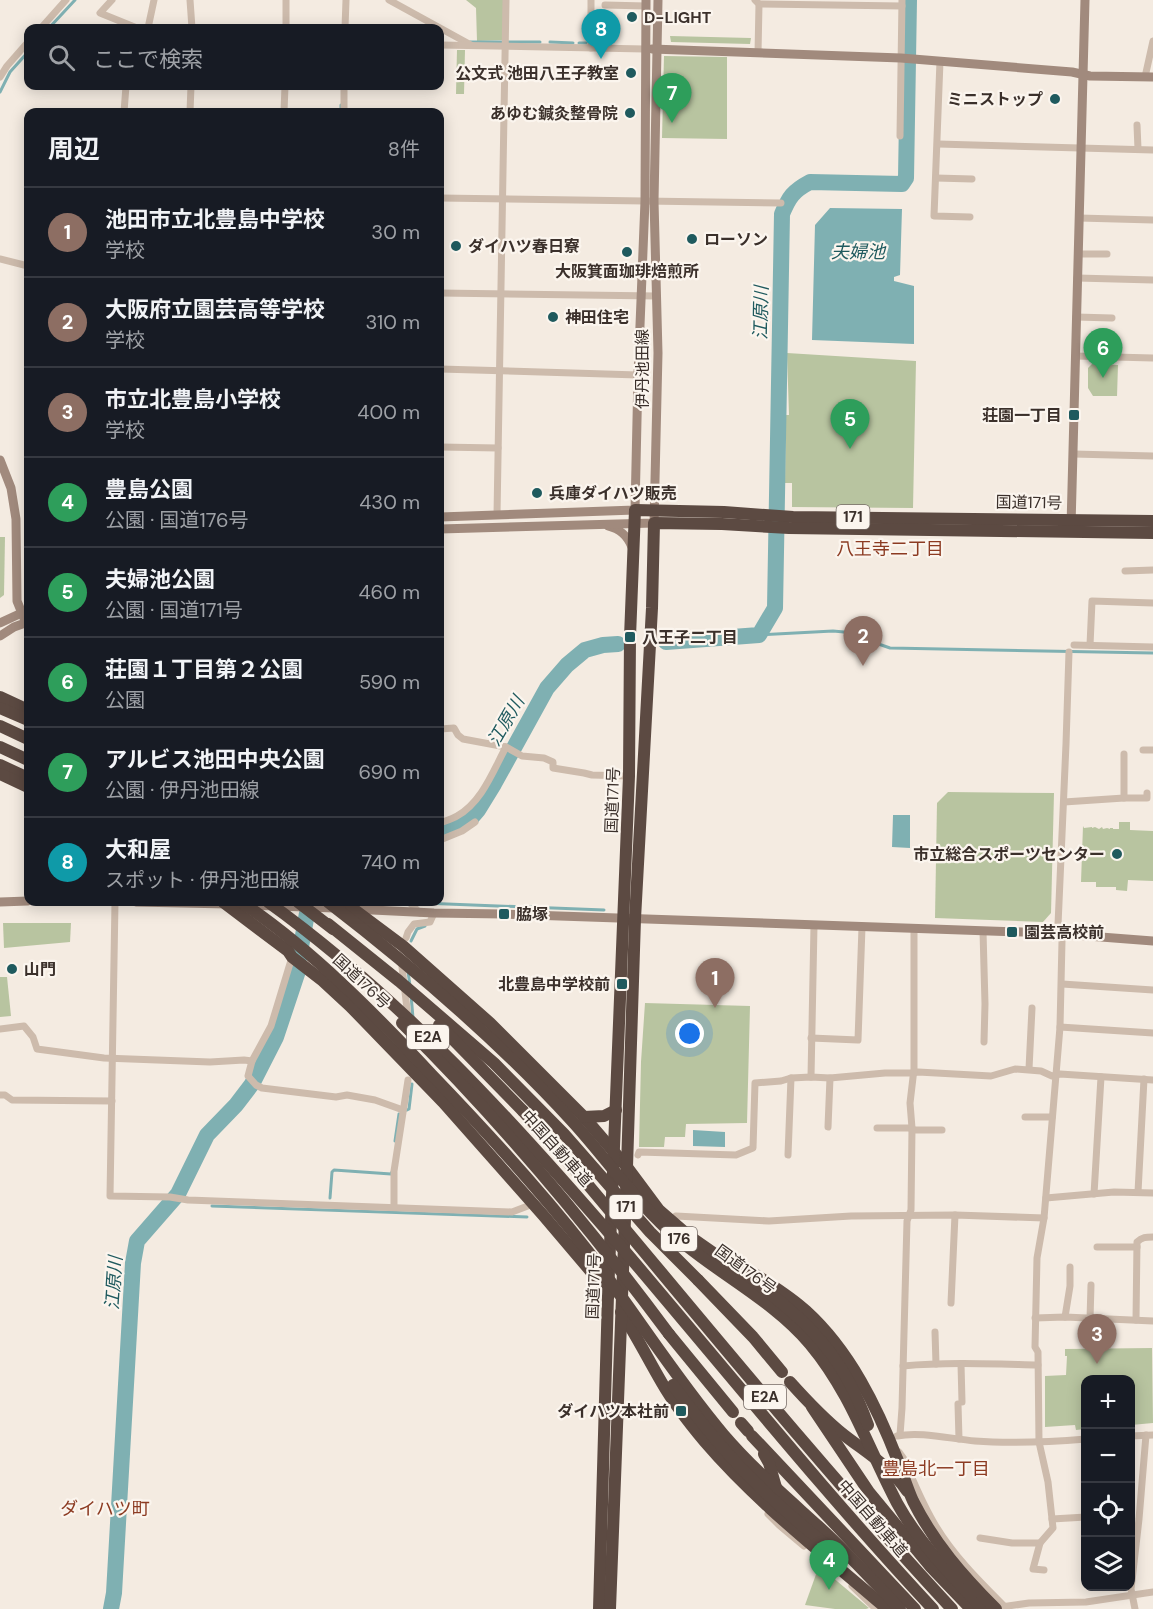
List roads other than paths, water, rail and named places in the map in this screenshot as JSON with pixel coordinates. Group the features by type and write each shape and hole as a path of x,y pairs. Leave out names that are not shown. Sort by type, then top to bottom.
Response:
{"highway":[{"name":"国道171号","path":"610,1609 627,1167 630,638 635,516 724,512 793,517 1071,526 1153,533"},
{"name":"国道171号","path":"599,1609 616,1110 652,608 655,516"},
{"name":"国道171号","path":"1071,526 1153,521"},
{"path":"0,698 24,708"},
{"path":"0,708 24,718"},
{"path":"0,726 24,737"},
{"path":"0,747 24,757"},
{"path":"0,765 24,776"},
{"path":"0,774 24,785"},
{"path":"229,906 323,981 407,1064 478,1141 600,1281 638,1338 663,1385 705,1442 749,1490 887,1609"},
{"name":"国道176号","path":"247,906 314,959 361,1001 462,1106 586,1249 724,1436 900,1609"},
{"name":"中国自動車道","path":"273,906 375,988 473,1081 572,1190 821,1484 933,1609"},
{"name":"中国自動車道","path":"306,906 445,1030 523,1111 584,1180 809,1450 952,1609"},
{"name":"国道176号","path":"333,906 448,1000 510,1058 572,1121 669,1231 769,1306 809,1342 827,1365 850,1404 898,1505 922,1540 983,1609"},
{"path":"350,906 404,946 490,1023 584,1117 627,1167 659,1210 689,1236 785,1305 817,1335 845,1374 863,1409 888,1485"},
{"path":"328,924 399,981 494,1063 564,1134 650,1232 753,1337 812,1407 869,1492 930,1566 971,1609"},
{"path":"315,938 426,1048 503,1131 617,1264 669,1334 733,1412"},
{"path":"584,1117 604,1116 616,1110"},
{"path":"636,1179 690,1231 790,1297 808,1312 845,1356 895,1438 894,1465 925,1523 952,1562 998,1608"},
{"path":"638,1338 699,1420 746,1473 801,1524 878,1586"},
{"path":"812,1407 844,1434 894,1465"},
{"path":"790,1526 780,1503 769,1463 750,1433 915,1609"}],"street":[{"path":"45,24 66,0"},
{"path":"112,0 100,13 127,24"},
{"path":"149,24 154,0"},
{"path":"190,0 192,24"},
{"path":"286,0 286,24"},
{"path":"345,24 346,0"},
{"path":"497,514 506,0"},
{"path":"591,0 591,48"},
{"name":"伊丹池田線","path":"635,516 640,296 650,201 658,0"},
{"path":"1071,526 1084,0"},
{"path":"393,1 434,24"},
{"path":"758,53 757,2 902,3 906,58 900,136"},
{"path":"605,5 646,3"},
{"name":"伊丹池田線","path":"646,3 645,49 650,201 657,296 655,516"},
{"path":"444,30 473,46"},
{"path":"444,45 657,49 906,58 1083,74 1149,77 1153,41"},
{"path":"0,77 24,47"},
{"path":"940,61 934,216 970,217"},
{"path":"124,108 126,90"},
{"path":"190,108 191,90"},
{"path":"284,108 285,90"},
{"path":"344,90 344,108"},
{"path":"1137,126 1138,149"},
{"path":"938,144 1153,150"},
{"path":"936,178 972,179"},
{"path":"444,198 781,203"},
{"path":"1079,218 1153,220"},
{"path":"1078,254 1107,254"},
{"path":"0,259 24,265"},
{"path":"1077,278 1153,280"},
{"path":"444,293 657,296"},
{"path":"1076,317 1112,318"},
{"path":"1075,356 1153,358"},
{"path":"444,369 638,375"},
{"path":"444,447 498,448"},
{"path":"1073,454 1153,456"},
{"path":"0,459 11,488 16,519 17,601 24,610"},
{"path":"444,517 497,514 635,516"},
{"path":"444,529 605,525 635,516"},
{"path":"605,525 616,528 624,534 634,552"},
{"path":"1125,571 1153,570"},
{"path":"1090,645 1092,601 1153,603"},
{"path":"0,622 24,611"},
{"path":"0,636 24,623"},
{"path":"1074,645 1153,647"},
{"path":"1044,1570 1033,1569 1040,1543 1053,1528 1048,1482 1039,1443 1038,1352 1035,1347 1035,1318 1037,1258 1046,1198 1060,1027 1062,941 1058,925 1069,652"},
{"path":"444,729 453,728 464,739 506,747 522,756 544,758 553,762 553,768 591,775 629,776"},
{"path":"444,821 458,816 481,794 506,747"},
{"path":"1143,750 1153,750"},
{"path":"1124,754 1124,798"},
{"path":"1064,802 1147,798 1147,793"},
{"path":"444,838 462,831 475,822"},
{"path":"0,902 24,901"},
{"path":"115,906 110,1196 512,1212 533,1204"},
{"path":"358,906 420,913 983,931 1153,941"},
{"path":"413,906 420,913"},
{"path":"406,938 414,924 430,922 434,913"},
{"path":"811,1077 814,926"},
{"path":"812,1038 858,1040 862,927"},
{"path":"914,929 913,1073 910,1103 911,1210 907,1221 903,1366 895,1438 925,1507 944,1539 998,1608 1029,1603 1086,1602 1153,1592"},
{"path":"983,931 986,1004 984,1042"},
{"path":"292,957 271,1026 252,1061 249,1077 262,1088 336,1097 347,1095 387,1103 403,1110"},
{"path":"402,967 411,1043"},
{"path":"1062,984 1153,990"},
{"path":"1029,1070 1032,1008"},
{"path":"0,1029 24,1026 33,1037 37,1049 104,1058 210,1062 252,1061"},
{"path":"1060,1027 1153,1033"},
{"path":"638,1155 639,1152 736,1155 753,1148 754,1083 791,1078 830,1078 918,1072 991,1076 1015,1069 1041,1071 1052,1076 1060,1074 1153,1080"},
{"path":"1094,1194 1101,1077"},
{"path":"788,1155 791,1078"},
{"path":"828,1127 830,1078"},
{"path":"1138,1192 1144,1079"},
{"path":"394,1207 394,1171 408,1080"},
{"path":"0,1095 5,1095 12,1100 112,1101"},
{"path":"1025,1117 1052,1117"},
{"path":"877,1128 942,1130"},
{"path":"1046,1198 1114,1192 1153,1192"},
{"path":"676,1216 769,1221 909,1215 1044,1218"},
{"path":"951,1303 955,1215"},
{"path":"1136,1320 1137,1242 1141,1238 1153,1237"},
{"path":"1097,1247 1137,1247"},
{"path":"1065,1317 1070,1286 1070,1267"},
{"path":"1090,1319 1091,1285"},
{"path":"1035,1318 1153,1321"},
{"path":"935,1332 936,1364"},
{"path":"958,1439 961,1364"},
{"path":"903,1366 1038,1365"},
{"path":"1135,1436 1150,1435 1131,1589 1135,1609"},
{"path":"895,1438 930,1436 976,1441 1039,1443 1081,1439"},
{"path":"749,1490 778,1525 844,1579 876,1609"},
{"path":"1052,1519 1081,1517"},
{"path":"980,1538 1012,1543 1040,1543"}],"water":[{"name":"夫婦池","path":"830,208 902,209 900,275 894,277 894,281 914,286 914,344 812,340 815,225"},
{"path":"893,815 910,815 910,848 892,847"},
{"path":"693,1130 725,1132 725,1147 693,1146"}],"waterway":[{"path":"53,24 75,0"},
{"name":"江原川","path":"666,642 759,635 775,608 782,214 792,195 810,182 902,184 906,178 909,0"},
{"path":"470,42 540,42"},
{"path":"550,42 573,43"},
{"path":"579,43 586,43"},
{"path":"0,92 10,72 24,56"},
{"path":"759,635 833,631 844,632 890,648 1153,653"},
{"name":"江原川","path":"444,831 458,826 478,810 547,688 567,665 585,650 618,644"},
{"path":"444,904 604,910"},
{"name":"江原川","path":"299,958 308,906"},
{"path":"411,941 417,929 425,926"},
{"name":"江原川","path":"111,1609 114,1593 133,1263 137,1241 178,1194 207,1135 236,1105 252,1084 276,1037 298,971"},
{"path":"408,971 410,986"},
{"path":"411,995 413,1018"},
{"path":"407,1110 412,1084"},
{"path":"395,1141 399,1114"},
{"path":"330,1198 334,1170 391,1174 392,1172"},
{"name":"江原川","path":"170,1204 176,1204"},
{"path":"212,1206 527,1217"}],"place":[{"name":"D-LIGHT","path":"632,17"},
{"name":"大和屋","path":"601,59"},
{"name":"公文式 池田八王子教室","path":"631,73"},
{"name":"ミニストップ","path":"1055,99"},
{"name":"あゆむ鍼灸整骨院","path":"630,113"},
{"name":"アルビス池田中央公園","path":"672,123"},
{"name":"ローソン","path":"692,239"},
{"name":"ダイハツ春日寮","path":"456,246"},
{"name":"大阪箕面珈琲焙煎所","path":"627,252"},
{"name":"神田住宅","path":"553,317"},
{"name":"荘園１丁目第２公園","path":"1103,378"},
{"name":"荘園一丁目","path":"1074,415"},
{"name":"夫婦池公園","path":"850,449"},
{"name":"兵庫ダイハツ販売","path":"537,493"},
{"name":"八王子二丁目","path":"630,637"},
{"name":"大阪府立園芸高等学校","path":"863,666"},
{"name":"市立総合スポーツセンター","path":"1117,854"},
{"name":"脇塚","path":"504,914"},
{"name":"園芸高校前","path":"1012,932"},
{"name":"山門","path":"12,969"},
{"name":"北豊島中学校前","path":"622,984"},
{"name":"池田市立北豊島中学校","path":"715,1008"},
{"name":"市立北豊島小学校","path":"1097,1364"},
{"name":"ダイハツ本社前","path":"681,1411"},
{"name":"豊島公園","path":"829,1590"}],"district":[{"name":"八王寺二丁目","path":"890,549"},
{"name":"豊島北一丁目","path":"936,1469"},
{"name":"ダイハツ町","path":"105,1509"}]}
